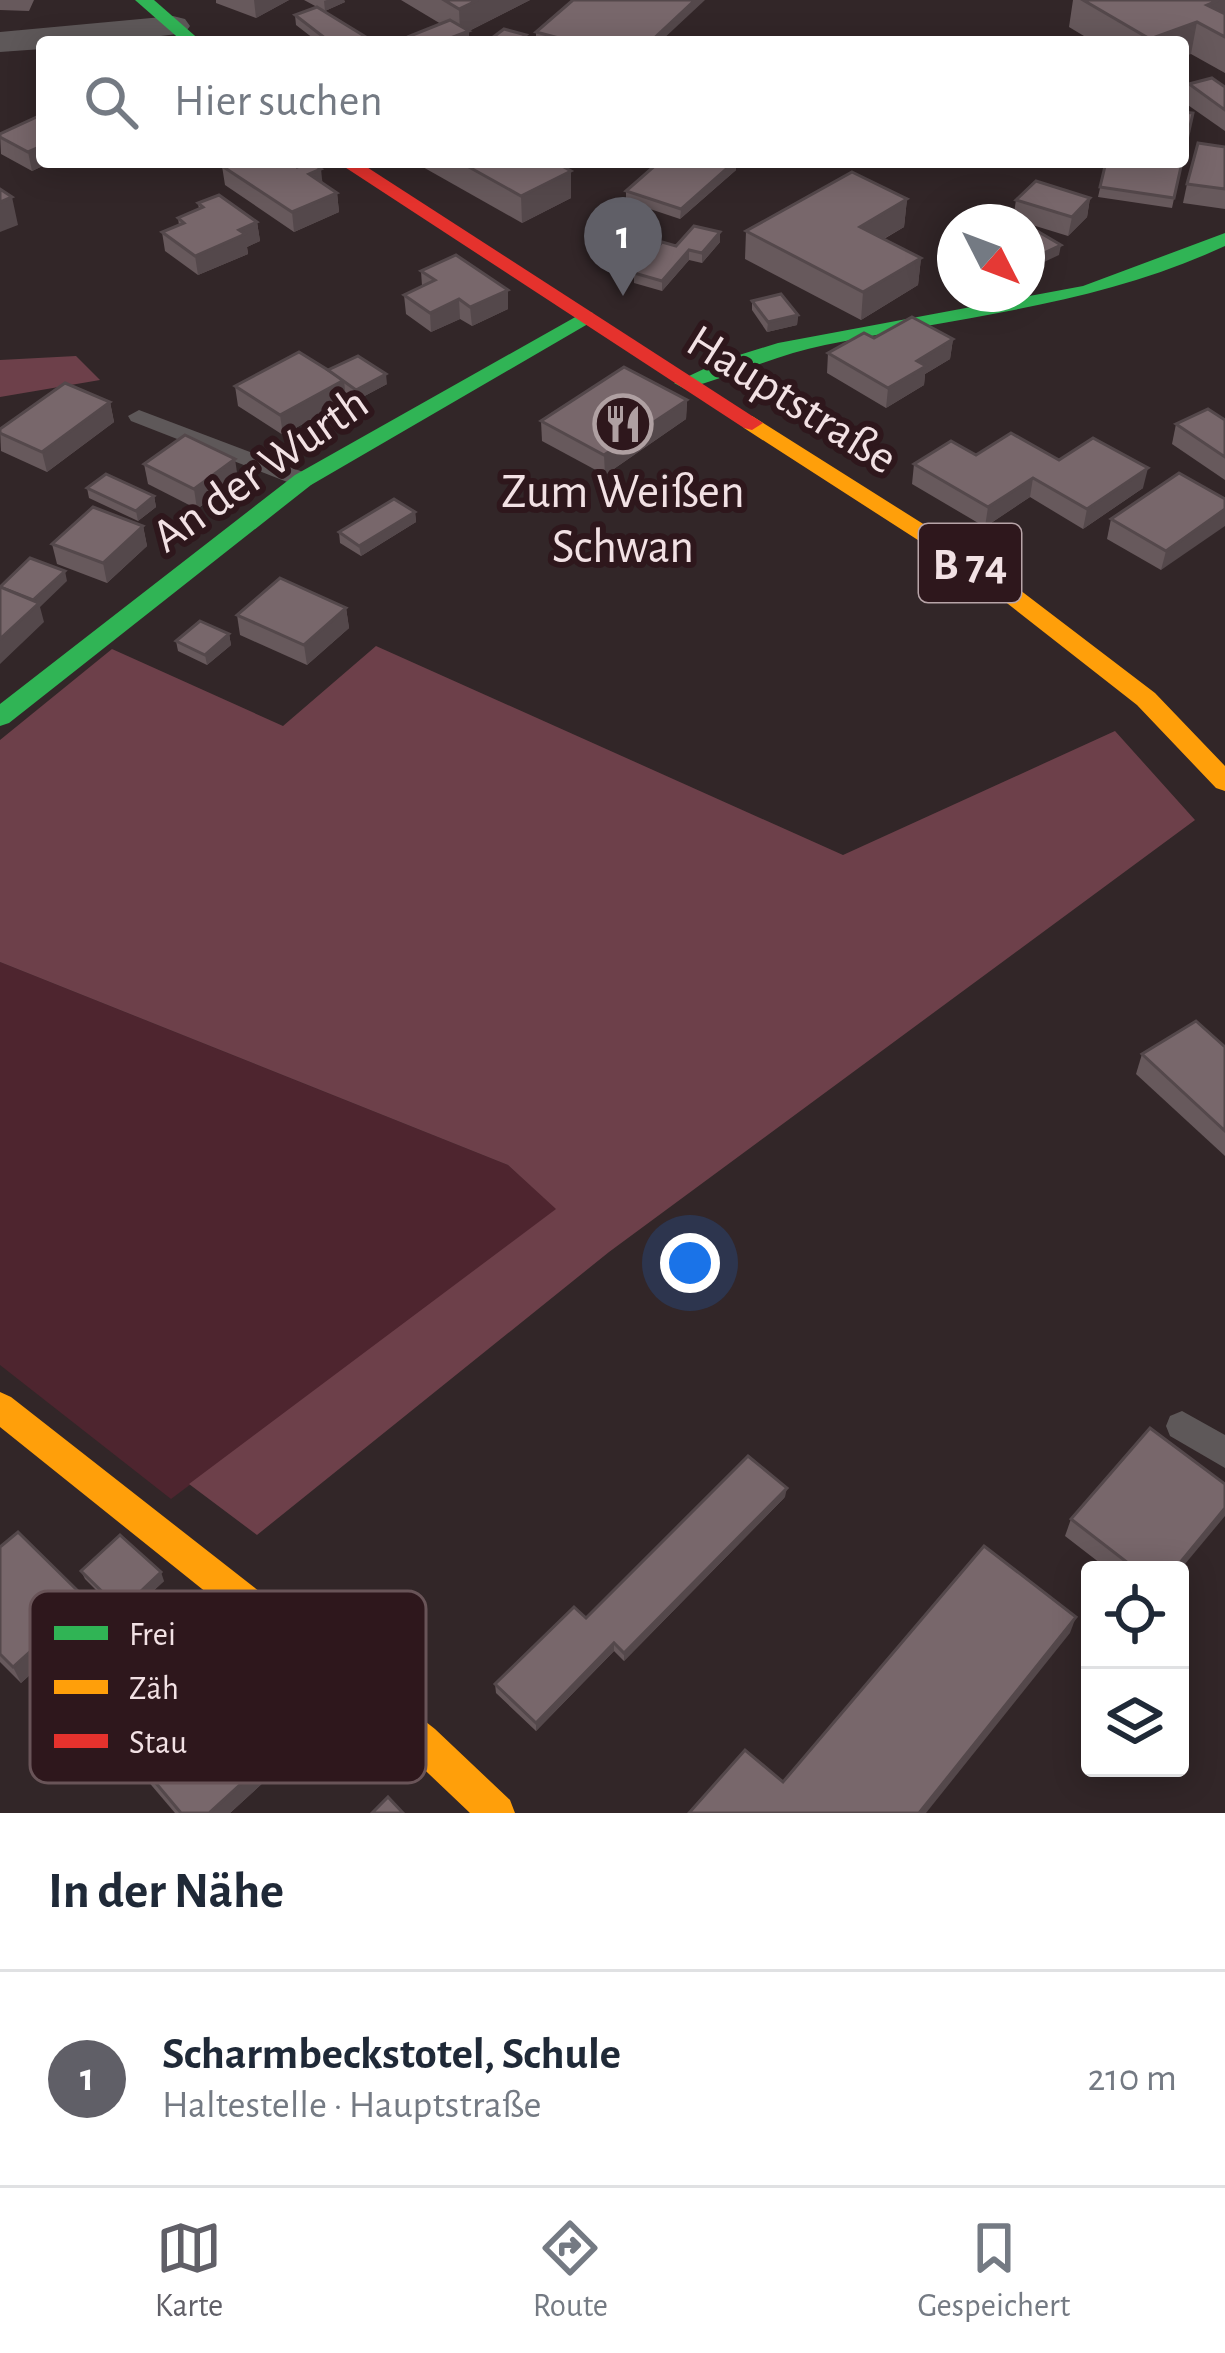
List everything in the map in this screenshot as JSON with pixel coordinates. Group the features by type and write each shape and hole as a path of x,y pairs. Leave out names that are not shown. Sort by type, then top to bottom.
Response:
{"street":[{"path":"144,0 183,34"},
{"path":"137,36 183,34"},
{"path":"0,42 36,40"},
{"name":"Hauptstraße","path":"355,168 974,566 1146,698 1225,782"},
{"path":"685,383 710,370 829,338 1059,300 1121,284 1225,239"},
{"name":"An der Wurth","path":"0,717 303,480 586,317"},
{"path":"0,1407 232,1591"},
{"path":"426,1746 497,1813"}],"lane":[{"path":"139,416 303,480"},
{"path":"1182,1426 1225,1454"}],"shaded area":[{"path":"76,356 100,380 0,397 0,360"},
{"path":"376,646 843,855 1115,731 1195,820 609,1252 257,1535 189,1484 556,1209 508,1165 0,962 0,740 112,649 283,726"},
{"path":"0,962 508,1165 557,1209 171,1499 0,1365"}],"building":[{"path":"444,0 478,0 459,9"},
{"path":"573,0 695,0 656,36 536,32"},
{"path":"1083,0 1219,0 1207,5 1225,14 1225,37 1197,22 1145,36"},
{"path":"317,7 364,36 322,36 295,15"},
{"path":"450,20 469,31 456,36 410,36"},
{"path":"504,29 526,35 525,36 495,36"},
{"path":"1212,78 1225,87 1225,110 1189,84"},
{"path":"36,117 36,149 28,152 0,134"},
{"path":"1198,143 1225,147 1225,189 1187,184"},
{"path":"225,168 321,169 309,174 337,193 292,212"},
{"path":"471,168 571,171 521,196"},
{"path":"652,168 727,168 681,209 626,191"},
{"path":"1105,168 1181,168 1174,198 1100,187"},
{"path":"852,172 907,199 860,227 921,258 863,292 746,231"},
{"path":"1036,181 1090,198 1072,217 1045,209 1045,204 1016,200"},
{"path":"219,195 257,222 239,230 245,234 195,256 162,232 184,223 178,218 203,207 198,203"},
{"path":"694,226 720,232 702,253 689,250 662,281 634,273 662,242 676,246"},
{"path":"1045,236 1061,245 1045,253"},
{"path":"456,255 508,290 470,307 459,299 430,313 404,295 435,280 421,271"},
{"path":"781,294 798,315 768,322 752,301"},
{"path":"912,317 953,339 917,361 926,366 888,388 828,353 864,333 874,338"},
{"path":"299,352 344,380 280,415 235,386"},
{"path":"358,356 386,374 356,390 328,370"},
{"path":"624,367 687,400 604,455 541,421"},
{"path":"65,383 110,402 42,452 0,433 0,429"},
{"path":"1208,409 1225,420 1225,457 1176,424"},
{"path":"1011,433 1059,460 1093,438 1148,468 1087,509 1033,478 988,507 914,464 951,441 976,455"},
{"path":"185,435 235,459 194,489 144,464"},
{"path":"1179,473 1225,499 1225,509 1166,551 1111,519"},
{"path":"106,474 154,496 136,511 87,488"},
{"path":"394,499 415,512 359,546 339,532"},
{"path":"93,507 143,526 103,563 52,544"},
{"path":"30,558 65,571 33,600 0,587"},
{"path":"280,578 346,608 304,645 237,615"},
{"path":"0,587 39,603 0,639"},
{"path":"200,621 229,634 205,655 176,641"},
{"path":"1196,1021 1225,1047 1225,1131 1142,1054"},
{"path":"1150,1428 1225,1484 1225,1508 1181,1561 1125,1561 1071,1519"},
{"path":"748,1456 787,1488 624,1653 614,1643 536,1723 495,1684 574,1607 586,1618"},
{"path":"18,1532 78,1591 30,1591 30,1652 13,1667 0,1654 0,1547"},
{"path":"120,1535 161,1572 141,1591 102,1591 81,1571"},
{"path":"984,1546 1076,1617 919,1813 689,1813 745,1750 783,1782"},
{"path":"156,1783 242,1783 209,1813 181,1813"},
{"path":"388,1797 403,1813 372,1813"}],"traffic: fast":[{"path":"144,0 186,36"},
{"path":"685,383 731,364 826,338 1090,290 1225,239"},
{"path":"0,717 303,480 586,317"}],"traffic: slow":[{"path":"752,423 974,566 1146,699 1225,782"},
{"path":"0,1407 232,1591"},
{"path":"426,1746 497,1813"}],"traffic: jam":[{"path":"355,168 752,423"}],"place":[{"name":"Scharmbeckstotel, Schule","path":"623,296"},
{"name":"Zum Weißen Schwan","path":"623,424"}]}
